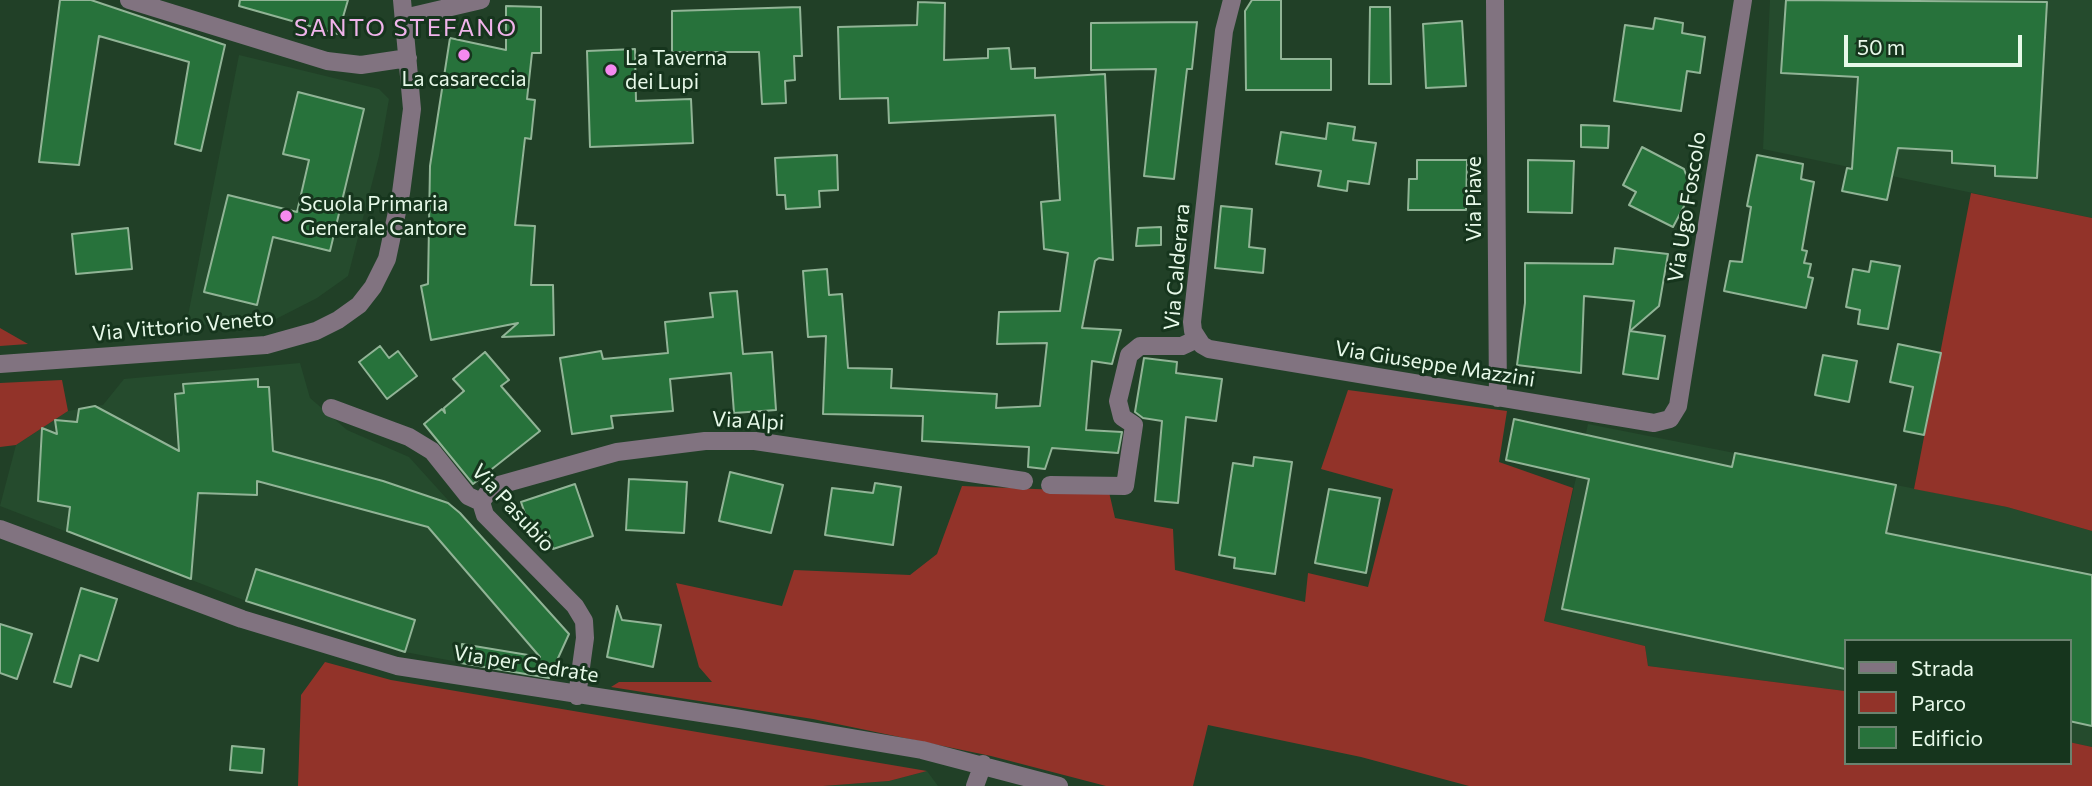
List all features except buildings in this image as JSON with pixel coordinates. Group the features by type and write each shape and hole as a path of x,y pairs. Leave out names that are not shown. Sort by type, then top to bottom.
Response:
{"street":[{"path":"129,0 327,61 361,65 408,58"},
{"name":"Via Vittorio Veneto","path":"0,364 266,345 316,331 359,305 373,287 387,259 401,193 412,109 402,0"},
{"path":"404,18 481,0"},
{"name":"Via Calderara","path":"1050,485 1125,486 1134,425 1122,417 1118,401 1129,355 1140,346 1182,346 1197,339 1192,322 1224,31 1232,0"},
{"name":"Via Piave","path":"1495,0 1498,398"},
{"name":"Via Ugo Foscolo","path":"1670,419 1678,406 1743,0"},
{"name":"Via Giuseppe Mazzini","path":"1197,339 1209,349 1498,398 1654,423 1670,419"},
{"name":"Via Pasubio","path":"331,408 409,438 432,451 468,496 481,502 485,514 575,606 584,621 585,638 577,696"},
{"name":"Via Alpi","path":"481,502 492,486 617,452 705,440 755,441 1024,481"},
{"name":"Via per Cedrate","path":"0,529 242,619 397,667 740,719 983,764 1059,786"},
{"path":"975,786 983,764"}],"shaded area":[{"path":"1770,0 2092,0 2092,218 1763,149"},
{"name":"Scuola Primaria Generale Cantore","path":"239,55 379,89 389,99 379,156 348,276 317,298 274,320 186,326"},
{"path":"300,363 310,398 347,430 409,457 569,634 549,679 405,652 246,601 0,506 16,445 68,411 103,405 124,379"},
{"path":"1588,424 2007,507 2092,531 2092,747 2071,742 2071,639 1843,639 1843,691 1648,666 1645,646 1544,621"},
{"path":"927,771 938,786 823,786 889,781"}],"green space":[{"path":"1971,193 2092,218 2092,531 2007,507 1914,489"},
{"path":"0,328 28,344 0,346"},
{"path":"62,380 68,411 16,445 0,447 0,383"},
{"path":"1348,390 1507,411 1499,462 1573,488 1544,621 1645,646 1648,666 1843,691 1843,765 2071,765 2071,742 2092,747 2092,786 1469,786 1361,757 1208,725 1193,786 1106,786 991,756 813,719 611,687 619,682 712,682 699,667 676,583 782,606 794,570 910,575 937,554 962,486 1109,492 1115,518 1173,529 1175,570 1305,602 1308,573 1368,587 1393,489 1321,469"},
{"path":"325,662 391,680 927,771 889,781 823,786 298,786 301,695"}],"place":[{"name":"La casareccia","path":"464,55"},
{"name":"La Taverna dei Lupi","path":"611,70"},
{"name":"Scuola Primaria Generale Cantore","path":"286,216"}],"district":[{"name":"SANTO STEFANO","path":"406,28"}]}
